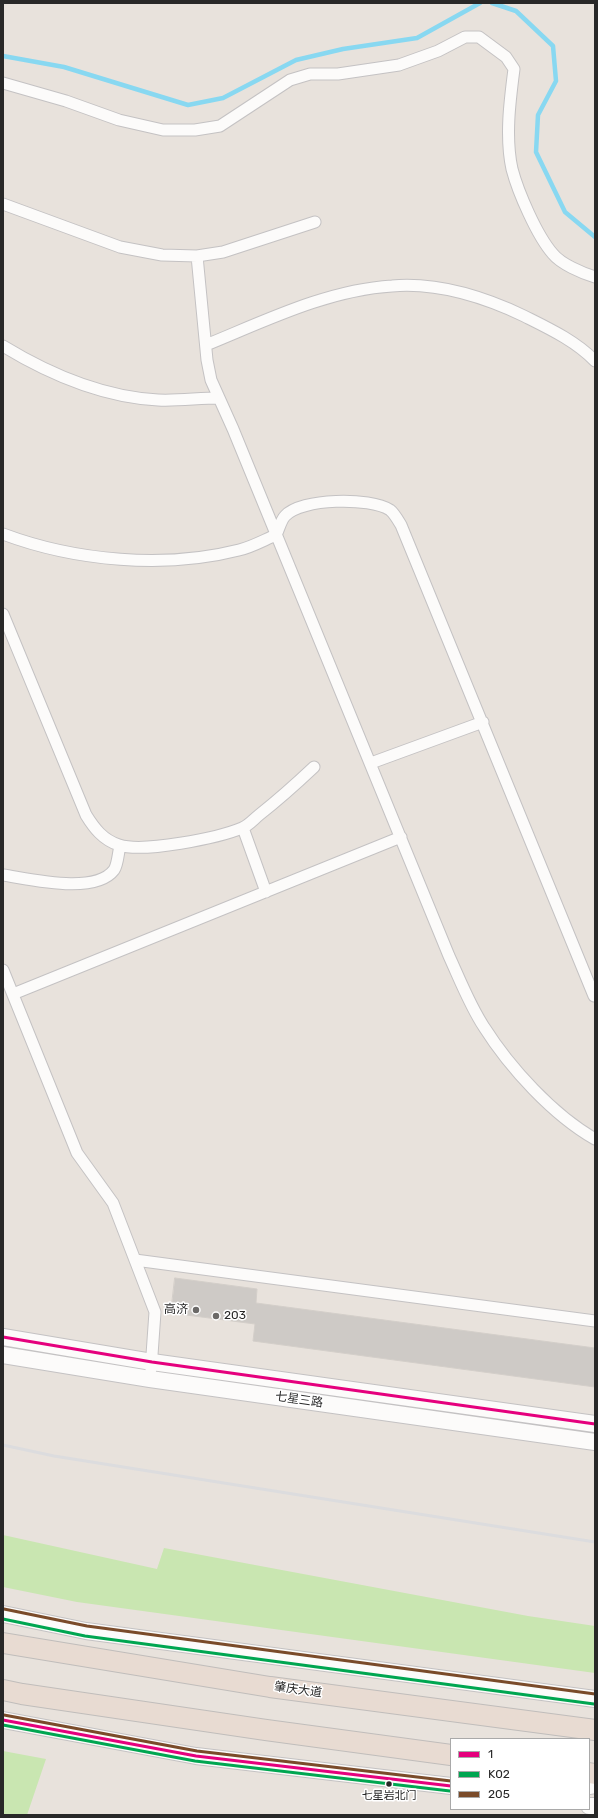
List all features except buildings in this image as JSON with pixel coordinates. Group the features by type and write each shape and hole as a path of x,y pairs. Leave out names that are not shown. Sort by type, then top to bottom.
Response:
{"highway":[{"name":"肇庆大道","path":"3,1643 270,1687 595,1730"},
{"path":"3,1690 266,1730 450,1755"}],"street":[{"path":"3,83 66,101 126,121 163,130 195,130 220,126 290,80 310,74 338,74 399,65 438,51 465,37 479,37 506,57 514,68 509,114 509,138 512,168 521,196 536,228 553,255 581,273 595,277"},
{"path":"3,204 120,247 162,255 197,256 223,252 314,222"},
{"path":"197,256 211,380 248,465 449,956 484,1027 514,1069 551,1106 595,1139"},
{"path":"206,346 318,301 361,290 400,286 427,287 466,293 502,306 548,328 589,355 595,361"},
{"path":"3,346 25,360 54,373 90,387 128,397 159,400 219,398"},
{"path":"3,534 24,542 73,552 113,559 156,561 207,556 241,550 276,535 284,516 293,510 311,504 351,501 372,503 391,510 401,525 594,996"},
{"path":"3,614 86,815 96,830 108,840 120,846 147,847 185,843 243,828 314,767"},
{"path":"370,764 482,722"},
{"path":"243,828 266,892"},
{"path":"13,994 401,837"},
{"path":"3,875 55,883 90,883 107,877 115,868 120,846"},
{"path":"3,970 78,1153 113,1203 155,1312 150,1379"},
{"path":"135,1260 595,1321"},
{"name":"七星三路","path":"3,1337 152,1362 595,1424"},
{"name":"七星三路","path":"3,1355 150,1379 595,1442"},
{"path":"3,1614 86,1631 595,1698"},
{"path":"3,1720 196,1756 450,1786"}],"green space":[{"path":"3,1535 157,1569 164,1548 528,1616 595,1626 595,1673 77,1602 3,1587"},
{"path":"3,1751 46,1759 27,1815 3,1815"}],"waterway":[{"path":"3,56 64,67 188,105 223,98 296,60 343,49 417,38 480,3"},
{"path":"492,3 516,11 553,46 556,81 538,115 536,152 565,212 595,237"}],"railway":[{"path":"3,1445 54,1456 595,1542"}],"transit line":[{"name":"1","path":"3,1337 152,1362 595,1424"},
{"name":"205","path":"4,1609 87,1626 595,1694"},
{"name":"K02","path":"3,1619 85,1636 594,1704"},
{"name":"205","path":"4,1715 197,1751 450,1781"},
{"name":"1","path":"3,1720 196,1756 450,1786"},
{"name":"K02","path":"3,1725 195,1761 450,1791"}],"place":[{"name":"高济","path":"196,1310"},
{"name":"203","path":"216,1316"},
{"name":"七星岩北门","path":"389,1784"}]}
